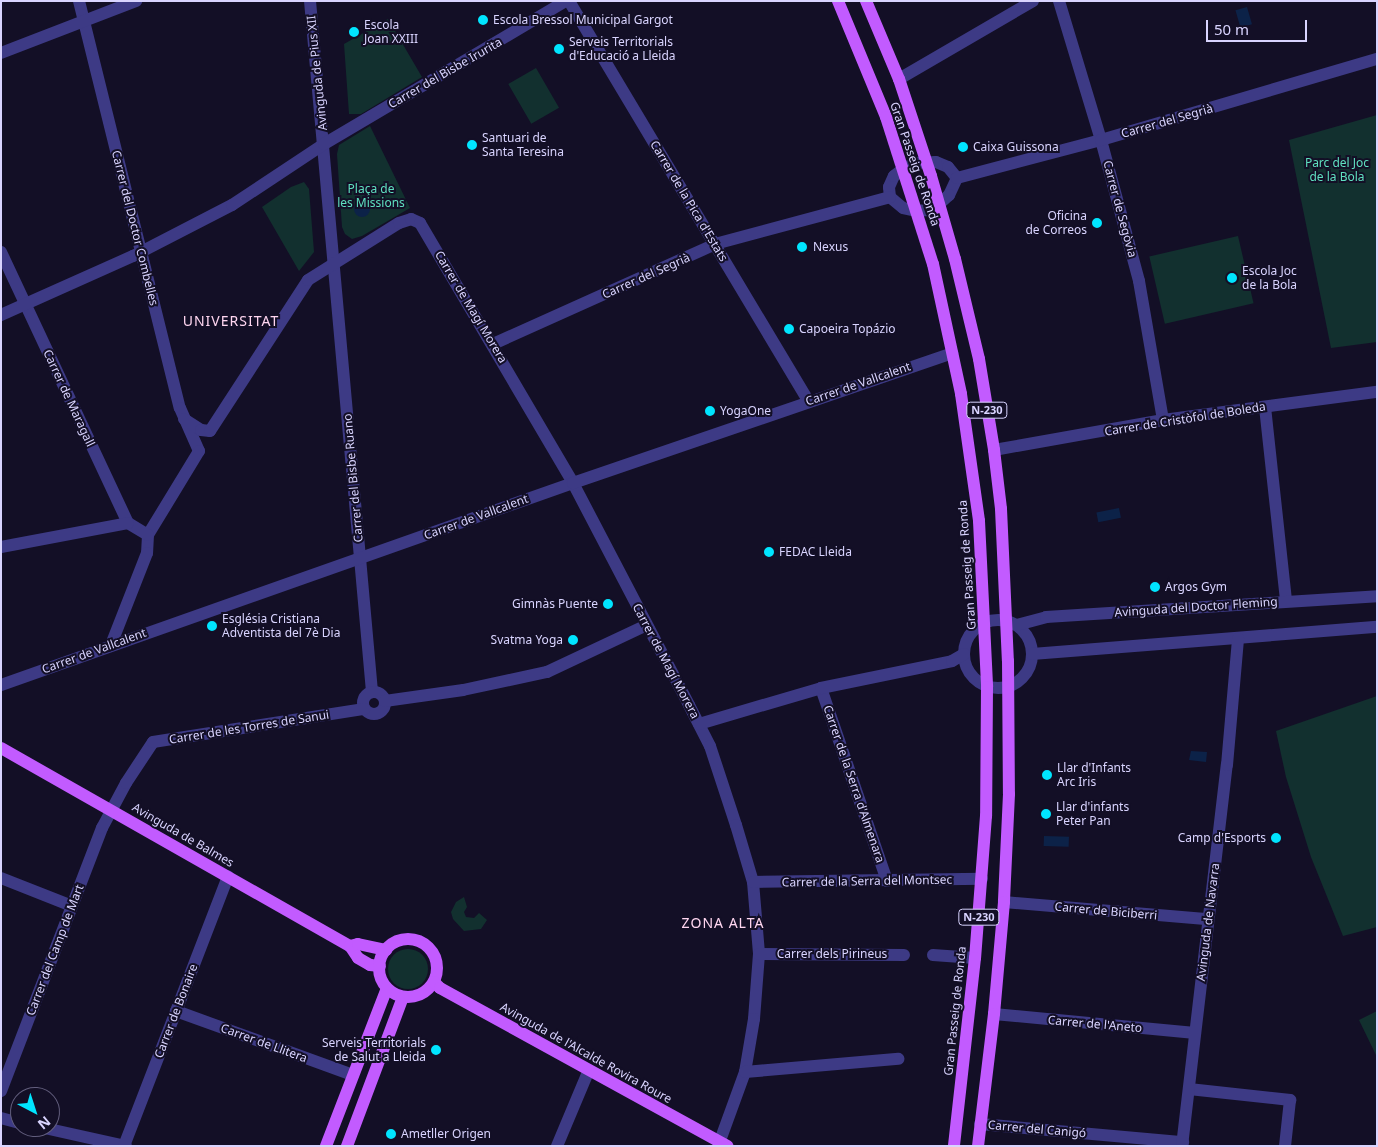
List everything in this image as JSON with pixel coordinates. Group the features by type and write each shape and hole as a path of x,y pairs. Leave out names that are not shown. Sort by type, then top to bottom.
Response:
{"main road":[{"name":"Gran Passeig de Ronda","path":"838,1 858,45 904,169 933,264 961,394 979,521 987,687 986,816 975,958 954,1146"},
{"name":"Gran Passeig de Ronda","path":"866,1 899,79 927,162 955,259 979,359 994,450 1001,509 1004,621 1008,661 1006,687 1010,794 1004,902 994,1014 978,1146"},
{"name":"Avinguda de Balmes","path":"1,748 350,946 358,958 370,965 380,966"},
{"path":"405,940 414,940 426,946 432,952 437,965 434,982 422,994 403,997 387,988 381,979 380,966 386,950 396,942 405,940"},
{"name":"Avinguda de Balmes","path":"350,946 358,944 386,950"},
{"name":"Avinguda de l'Alcalde Rovira Roure","path":"434,982 722,1144"},
{"path":"326,1146 387,988"},
{"path":"347,1146 403,997"}],"street":[{"name":"Carrer del Doctor Combelles","path":"79,1 184,419 199,451 148,535"},
{"path":"1,54 136,1"},
{"name":"Avinguda de Pius XII","path":"310,1 324,144"},
{"name":"Carrer del Bisbe Irurita","path":"1,315 142,252 232,205 324,144 568,1"},
{"name":"Carrer de la Pica d'Estats","path":"568,1 808,401"},
{"path":"899,79 1033,1"},
{"name":"Carrer de Segòvia","path":"1059,1 1101,140 1139,281 1162,420"},
{"name":"Carrer del Segrià","path":"957,178 1101,140 1377,59"},
{"path":"184,419 201,430 210,431 308,280 333,263 324,144"},
{"path":"927,162 948,167 957,178 949,195 939,204 928,210 916,211 903,208 890,198 889,187 894,176 915,163 927,162"},
{"name":"Carrer del Segrià","path":"493,344 715,244 890,198"},
{"name":"Carrer de Magí Morera","path":"333,263 399,223 410,220 420,223 493,344 572,483 713,754 753,882 759,954 754,1019 745,1072 722,1144"},
{"name":"Carrer de Maragall","path":"1,252 128,523"},
{"name":"Carrer del Bisbe Ruano","path":"333,263 372,692"},
{"name":"Carrer de Vallcalent","path":"1,685 572,483 952,353"},
{"name":"Carrer de Cristòfol de Boleda","path":"994,450 1162,420 1377,392"},
{"path":"1265,407 1286,602"},
{"path":"1,547 128,523 148,535 146,553 111,645"},
{"name":"Avinguda del Doctor Fleming","path":"1017,625 1046,617 1377,596"},
{"path":"1004,621 1017,625 1026,634 1032,654 1029,668 1025,675 1017,682 1006,687 987,687 975,680 965,661 968,638 975,629 985,622 1004,621"},
{"path":"385,702 463,690 546,672 647,625"},
{"path":"1032,654 1377,627"},
{"name":"Avinguda de Navarra","path":"1182,1144 1227,765 1238,638"},
{"path":"699,724 821,688 965,661"},
{"name":"Carrer de la Serra d'Almenara","path":"821,688 887,881"},
{"path":"372,692 382,695 385,702 383,709 378,714 370,713 364,709 364,698 372,692"},
{"name":"Carrer de les Torres de Sanui","path":"112,810 153,742 364,709"},
{"name":"Carrer del Camp de Mart","path":"1,1091 72,906 112,810"},
{"name":"Carrer de Bonaire","path":"124,1146 228,876"},
{"path":"1,878 72,906"},
{"name":"Carrer de la Serra del Montsec","path":"753,882 982,879"},
{"name":"Carrer de Biciberri","path":"1004,902 1208,920"},
{"name":"Carrer dels Pirineus","path":"759,954 904,954"},
{"path":"933,955 975,958"},
{"name":"Carrer de Llitera","path":"176,1010 353,1075"},
{"name":"Carrer de l'Aneto","path":"994,1014 1195,1033"},
{"path":"745,1072 898,1059"},
{"path":"557,1146 589,1070"},
{"path":"1189,1088 1290,1100 1285,1146"},
{"name":"Carrer del Canigó","path":"980,1124 1182,1144"},
{"path":"60,1132 124,1146"}],"green space":[{"path":"388,19 422,77 361,114 349,114 344,44"},
{"path":"536,68 559,108 531,124 508,84"},
{"name":"Parc del Joc de la Bola","path":"1377,115 1377,342 1331,348 1289,140"},
{"name":"Plaça de les Missions","path":"370,126 410,208 362,236 352,239 345,234 342,227 337,154 339,145"},
{"name":"Plaça de les Missions","path":"304,182 309,189 314,252 299,271 262,207 291,187"},
{"path":"1238,236 1254,303 1165,324 1149,256"},
{"path":"1377,696 1377,927 1343,936 1311,857 1286,777 1276,731"},
{"path":"464,897 467,907 464,912 466,917 474,918 479,913 487,920 481,929 464,931 453,919 451,912 456,902"},
{"path":"412,949 419,952 425,958 428,969 427,977 419,986 412,989 404,989 397,986 389,977 388,965 391,958 400,950"},
{"path":"1377,1011 1377,1055 1376,1055 1359,1020"}],"water":[{"path":"1247,7 1252,24 1240,28 1235,10"},
{"path":"359,201 365,201 370,206 368,215 359,217 354,212 354,206"},
{"path":"1119,508 1121,518 1098,522 1096,512"},
{"path":"1191,751 1207,752 1206,762 1189,760"},
{"path":"1044,836 1069,837 1069,847 1044,846"}],"place":[{"name":"Escola Bressol Municipal Gargot","path":"483,20"},
{"name":"Escola Joan XXIII","path":"354,32"},
{"name":"Serveis Territorials d'Educació a Lleida","path":"559,49"},
{"name":"Santuari de Santa Teresina","path":"472,145"},
{"name":"Caixa Guissona","path":"963,147"},
{"name":"Oficina de Correos","path":"1097,223"},
{"name":"Nexus","path":"802,247"},
{"name":"Escola Joc de la Bola","path":"1232,278"},
{"name":"Capoeira Topázio","path":"789,329"},
{"name":"YogaOne","path":"710,411"},
{"name":"FEDAC Lleida","path":"769,552"},
{"name":"Argos Gym","path":"1155,587"},
{"name":"Gimnàs Puente","path":"608,604"},
{"name":"Església Cristiana Adventista del 7è Dia","path":"212,626"},
{"name":"Svatma Yoga","path":"573,640"},
{"name":"Llar d'Infants Arc Iris","path":"1047,775"},
{"name":"Llar d'infants Peter Pan","path":"1046,814"},
{"name":"Camp d'Esports","path":"1276,838"},
{"name":"Serveis Territorials de Salut a Lleida","path":"436,1050"},
{"name":"Ametller Origen","path":"391,1134"}],"district":[{"name":"UNIVERSITAT","path":"231,321"},
{"name":"ZONA ALTA","path":"723,923"}]}
